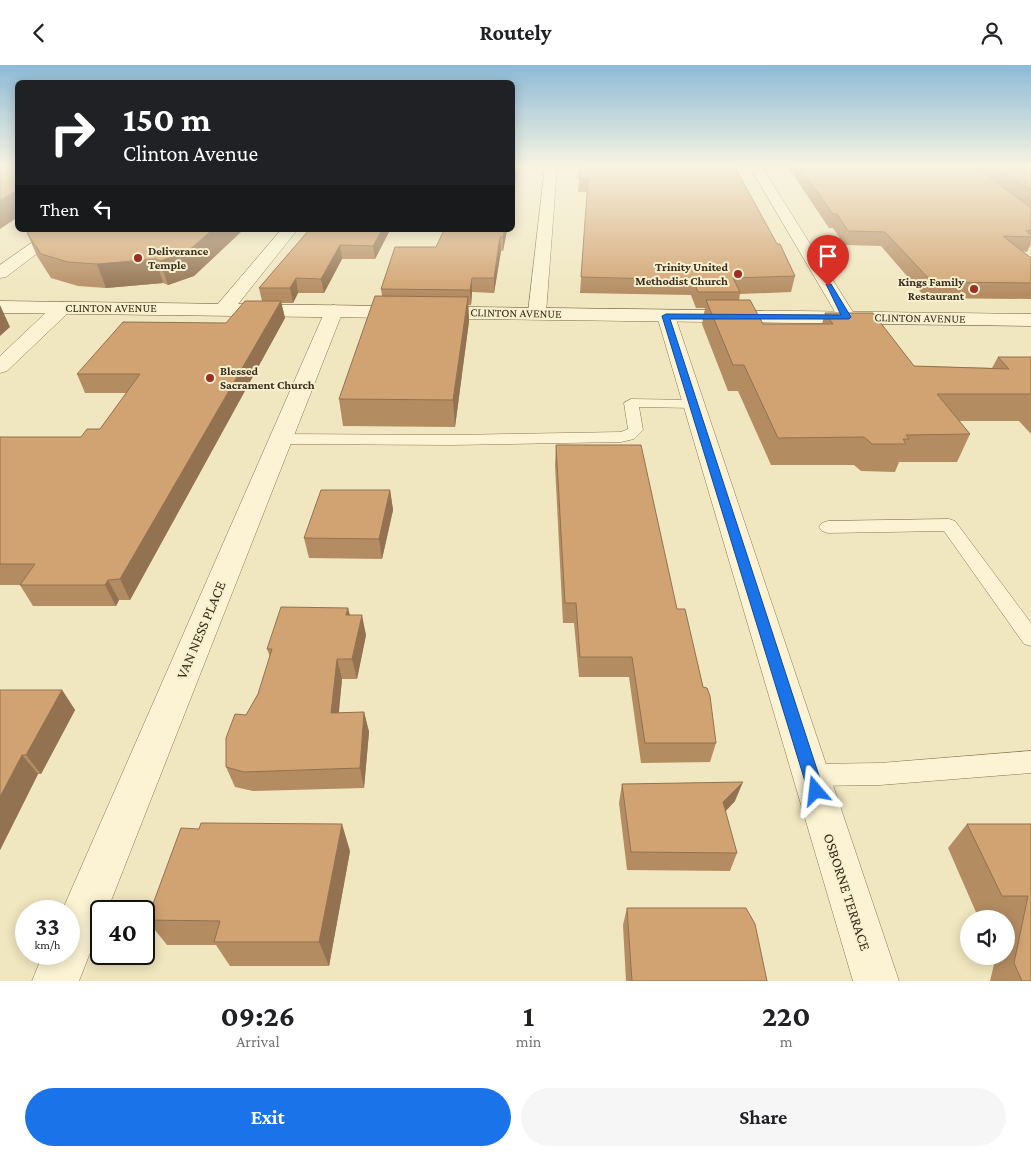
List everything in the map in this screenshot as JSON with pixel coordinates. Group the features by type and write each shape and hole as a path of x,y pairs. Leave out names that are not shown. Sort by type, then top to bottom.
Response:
{"street":[{"path":"537,313 547,210"},
{"path":"782,210 847,317"},
{"path":"0,273 57,232"},
{"path":"224,309 287,232"},
{"name":"CLINTON AVENUE","path":"0,307 847,317 1029,321"},
{"path":"0,367 62,307"},
{"name":"VAN NESS PLACE","path":"80,922 334,311"},
{"name":"OSBORNE TERRACE","path":"666,316 876,981"},
{"path":"55,981 62,965"}],"lane":[{"path":"280,439 453,440 621,437 629,435 636,430 631,403 694,404"},
{"path":"828,527 949,525 1031,638"},
{"path":"812,775 880,773 1031,762"}],"building":[{"path":"586,210 758,210 777,244 780,244 795,276 733,278 740,292 698,292 693,280 581,277"},
{"path":"830,210 1031,210 1031,230 1026,231 1031,237 1003,236 1031,258 1031,283 932,282 885,232 848,231 837,214 833,214"},
{"path":"210,232 187,252 160,261 156,259 97,264 68,262 41,254 27,233"},
{"path":"307,232 381,232 373,246 340,245 321,279 296,278 290,288 259,288"},
{"path":"443,232 504,232 503,237 500,237 494,278 472,278 470,290 381,289 395,247 436,247"},
{"path":"375,296 468,297 453,400 339,399"},
{"path":"706,300 750,300 763,324 833,324 825,313 873,313 914,366 1009,369 998,357 1031,357 1031,394 937,394 970,434 906,435 909,439 903,439 906,444 872,444 864,437 778,438 744,365 733,365"},
{"path":"245,301 281,301 120,579 108,580 105,585 20,585 35,564 0,564 0,437 81,437 87,429 100,429 140,374 77,374 123,322 226,323"},
{"path":"556,445 641,445 677,609 685,609 703,687 707,688 710,696 716,743 645,743 632,657 580,657 576,603 565,603"},
{"path":"321,490 390,490 379,539 304,538"},
{"path":"281,607 348,608 346,615 362,615 352,659 337,659 331,713 364,712 360,768 244,772 226,767 226,738 235,714 246,715 258,694 272,649 267,649"},
{"path":"0,690 62,690 26,755 22,755 0,797"},
{"path":"743,782 723,802 737,853 631,852 622,784"},
{"path":"201,823 342,824 319,942 214,942 220,921 155,920 154,900 181,828 199,829"},
{"path":"967,824 1031,824 1031,981 1022,981 1015,965 1028,896 1002,896"},
{"path":"627,908 746,908 755,924 767,981 632,981"}],"place":[{"name":"Deliverance Temple","path":"138,258"},
{"name":"Trinity United Methodist Church","path":"738,274"},
{"name":"Kings Family Restaurant","path":"974,289"},
{"name":"Blessed Sacrament Church","path":"210,378"}],"route":[{"path":"816,791 666,316 847,317 828,286"}]}
